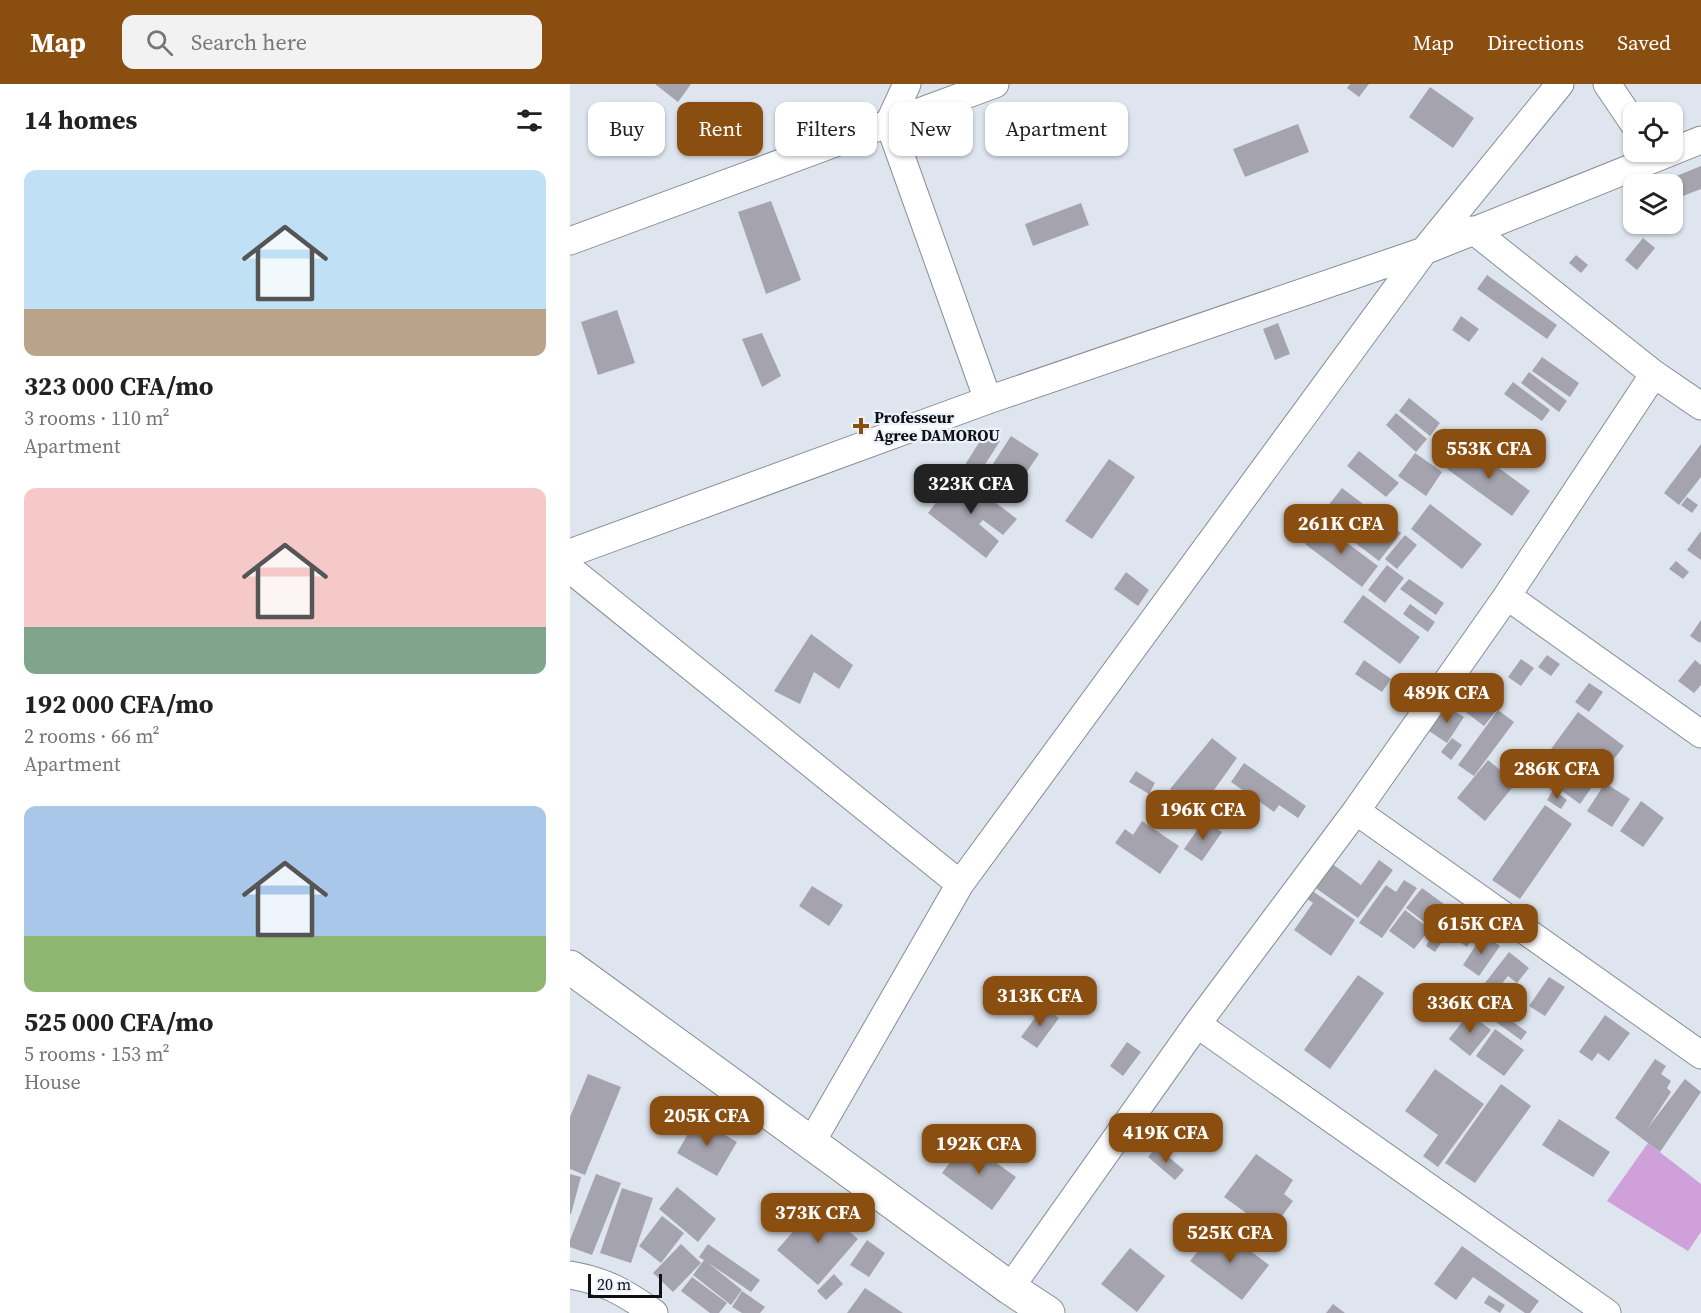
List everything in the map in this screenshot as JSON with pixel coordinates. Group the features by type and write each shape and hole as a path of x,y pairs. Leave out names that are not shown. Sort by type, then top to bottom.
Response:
{"street":[{"path":"899,102 907,84"},
{"path":"946,102 995,84"},
{"path":"810,1143 960,884 1424,251 1560,84"},
{"path":"1607,84 1623,108"},
{"path":"570,242 889,123"},
{"path":"1683,146 1701,140"},
{"path":"901,156 988,400"},
{"path":"570,554 988,400 1424,251 1637,162"},
{"path":"1473,230 1654,374 1701,406"},
{"path":"1010,1288 1197,1024 1356,811 1508,596 1654,374"},
{"path":"570,568 960,884"},
{"path":"1508,596 1701,734"},
{"path":"1356,811 1701,1055"},
{"path":"570,967 1010,1288 1048,1313"},
{"path":"1197,1024 1607,1313"},
{"path":"570,1275 591,1279 621,1290 654,1313"}],"shaded area":[{"path":"1648,1143 1701,1184 1701,1232 1688,1251 1607,1201"}],"building":[{"path":"655,84 691,84 678,102"},
{"path":"1350,84 1369,84 1359,97 1347,88"},
{"path":"1430,87 1474,118 1453,148 1409,117"},
{"path":"1298,124 1309,152 1245,177 1233,149"},
{"path":"1701,166 1701,189 1683,196 1681,174"},
{"path":"771,201 801,280 766,294 738,212"},
{"path":"1081,203 1089,225 1033,246 1025,224"},
{"path":"1643,238 1655,248 1637,270 1625,260"},
{"path":"1576,255 1588,265 1581,273 1569,263"},
{"path":"1487,275 1557,325 1547,339 1477,289"},
{"path":"617,310 635,363 598,375 581,322"},
{"path":"1461,316 1479,329 1469,342 1452,330"},
{"path":"1278,323 1290,354 1275,360 1263,329"},
{"path":"762,333 781,376 762,387 742,339"},
{"path":"1542,357 1579,383 1570,397 1532,371"},
{"path":"1529,372 1567,401 1559,412 1521,383"},
{"path":"1513,382 1550,410 1542,421 1504,394"},
{"path":"1409,398 1440,423 1430,436 1399,411"},
{"path":"1396,413 1427,439 1416,452 1386,425"},
{"path":"985,433 1000,441 984,466 1011,484 1005,494 963,468"},
{"path":"1011,436 1039,454 1018,485 991,467"},
{"path":"1466,444 1530,491 1512,516 1447,469"},
{"path":"1701,444 1701,477 1679,505 1664,493"},
{"path":"1359,451 1399,483 1386,497 1347,466"},
{"path":"1415,453 1442,472 1426,496 1398,476"},
{"path":"1109,459 1135,477 1092,539 1065,521"},
{"path":"958,474 1017,519 1003,535 983,520 979,524 999,541 986,558 928,513"},
{"path":"1342,488 1401,533 1379,561 1320,516"},
{"path":"1687,497 1698,505 1692,513 1681,505"},
{"path":"1430,504 1482,544 1462,569 1411,529"},
{"path":"1320,523 1378,566 1362,587 1305,544"},
{"path":"1701,531 1701,560 1687,550"},
{"path":"1405,535 1417,545 1397,569 1385,559"},
{"path":"1676,561 1689,572 1683,579 1669,569"},
{"path":"1387,565 1404,578 1385,603 1368,590"},
{"path":"1126,572 1149,590 1138,606 1114,589"},
{"path":"1409,579 1444,603 1436,615 1400,589"},
{"path":"1363,595 1420,637 1400,664 1343,622"},
{"path":"1410,604 1435,622 1428,632 1403,614"},
{"path":"1701,620 1701,641 1700,643 1690,636"},
{"path":"811,634 853,665 839,689 814,672 800,704 774,691"},
{"path":"1547,655 1560,664 1551,676 1538,667"},
{"path":"1521,659 1534,668 1521,686 1508,677"},
{"path":"1364,660 1391,679 1382,692 1355,674"},
{"path":"1695,660 1701,665 1701,685 1694,693 1678,681"},
{"path":"1589,683 1603,692 1589,712 1575,702"},
{"path":"1462,684 1496,711 1484,726 1450,700"},
{"path":"1446,706 1464,717 1447,743 1429,731"},
{"path":"1498,710 1514,722 1474,776 1458,765"},
{"path":"1578,712 1624,746 1596,782 1594,780 1590,785 1592,787 1580,804 1547,780 1556,768 1570,778 1572,776 1546,756"},
{"path":"1212,738 1237,758 1201,808 1170,789"},
{"path":"1452,738 1462,745 1451,760 1441,752"},
{"path":"1488,760 1516,783 1485,821 1457,798"},
{"path":"1244,763 1306,806 1298,818 1279,805 1274,812 1231,782"},
{"path":"1136,771 1155,783 1149,794 1129,782"},
{"path":"1605,783 1630,799 1612,827 1587,811"},
{"path":"1553,790 1567,800 1561,809 1547,800"},
{"path":"1641,801 1664,818 1643,847 1620,831"},
{"path":"1545,805 1572,824 1520,899 1492,880"},
{"path":"1204,820 1222,832 1202,861 1184,849"},
{"path":"1142,821 1179,846 1160,874 1115,843 1125,829 1133,835"},
{"path":"1327,860 1361,885 1379,860 1393,870 1358,918 1310,884"},
{"path":"1404,880 1417,888 1382,938 1359,923 1386,885 1396,892"},
{"path":"812,886 843,905 829,926 799,906"},
{"path":"1308,888 1355,920 1331,956 1294,930 1313,903 1303,896"},
{"path":"1422,888 1448,907 1432,928 1406,908"},
{"path":"1405,910 1430,929 1414,949 1389,931"},
{"path":"1452,915 1477,932 1467,947 1442,930"},
{"path":"1483,934 1500,946 1479,976 1463,965"},
{"path":"1431,937 1441,943 1435,952 1426,946"},
{"path":"1509,952 1529,968 1517,983 1508,976 1496,991 1485,983"},
{"path":"1358,975 1384,993 1330,1069 1304,1050"},
{"path":"1549,977 1565,987 1545,1016 1529,1006"},
{"path":"1483,985 1500,997 1487,1014 1471,1002"},
{"path":"1043,1007 1059,1018 1037,1048 1021,1037"},
{"path":"1499,1012 1527,1032 1521,1040 1493,1020"},
{"path":"1469,1013 1491,1030 1470,1056 1449,1039"},
{"path":"1605,1015 1630,1033 1609,1061 1598,1053 1592,1061 1579,1052"},
{"path":"1495,1029 1524,1050 1504,1076 1476,1056"},
{"path":"1127,1042 1141,1052 1123,1076 1110,1066"},
{"path":"1655,1059 1666,1066 1661,1074 1671,1081 1667,1088 1671,1092 1647,1129 1685,1079 1701,1092 1660,1152 1615,1118"},
{"path":"1435,1069 1484,1104 1438,1167 1423,1156 1438,1135 1405,1111"},
{"path":"588,1074 621,1087 585,1175 570,1169 570,1117"},
{"path":"1501,1084 1531,1106 1475,1183 1445,1163"},
{"path":"697,1118 737,1142 717,1176 677,1153"},
{"path":"1559,1119 1610,1152 1593,1177 1542,1145"},
{"path":"966,1141 1016,1177 992,1210 942,1173"},
{"path":"1157,1147 1184,1170 1175,1180 1148,1157"},
{"path":"1256,1154 1293,1180 1284,1194 1293,1201 1271,1231 1224,1197"},
{"path":"570,1174 581,1177 571,1214 570,1214"},
{"path":"596,1174 621,1183 592,1255 570,1247 570,1240"},
{"path":"677,1187 716,1219 698,1242 659,1209"},
{"path":"622,1188 653,1198 631,1263 600,1253"},
{"path":"817,1204 858,1239 818,1285 777,1250"},
{"path":"662,1216 684,1233 661,1263 639,1246"},
{"path":"1219,1227 1269,1265 1242,1300 1190,1261 1203,1245 1206,1247"},
{"path":"867,1240 885,1253 869,1277 850,1265"},
{"path":"681,1244 701,1263 673,1292 653,1273"},
{"path":"708,1244 760,1280 751,1292 707,1262 742,1290 731,1305 693,1275 704,1260 699,1257"},
{"path":"1462,1246 1539,1301 1530,1313 1525,1313 1473,1277 1456,1300 1434,1284"},
{"path":"1130,1248 1165,1276 1137,1312 1101,1284"},
{"path":"834,1274 843,1284 826,1300 817,1291"},
{"path":"692,1277 727,1303 719,1313 710,1313 681,1291"},
{"path":"865,1288 903,1313 847,1313"},
{"path":"742,1291 765,1307 760,1313 742,1313 732,1307"},
{"path":"1489,1295 1505,1305 1500,1313 1484,1303"},
{"path":"1333,1304 1345,1313 1326,1313"}],"place":[{"name":"Professeur Agree DAMOROU","path":"861,426"}]}
